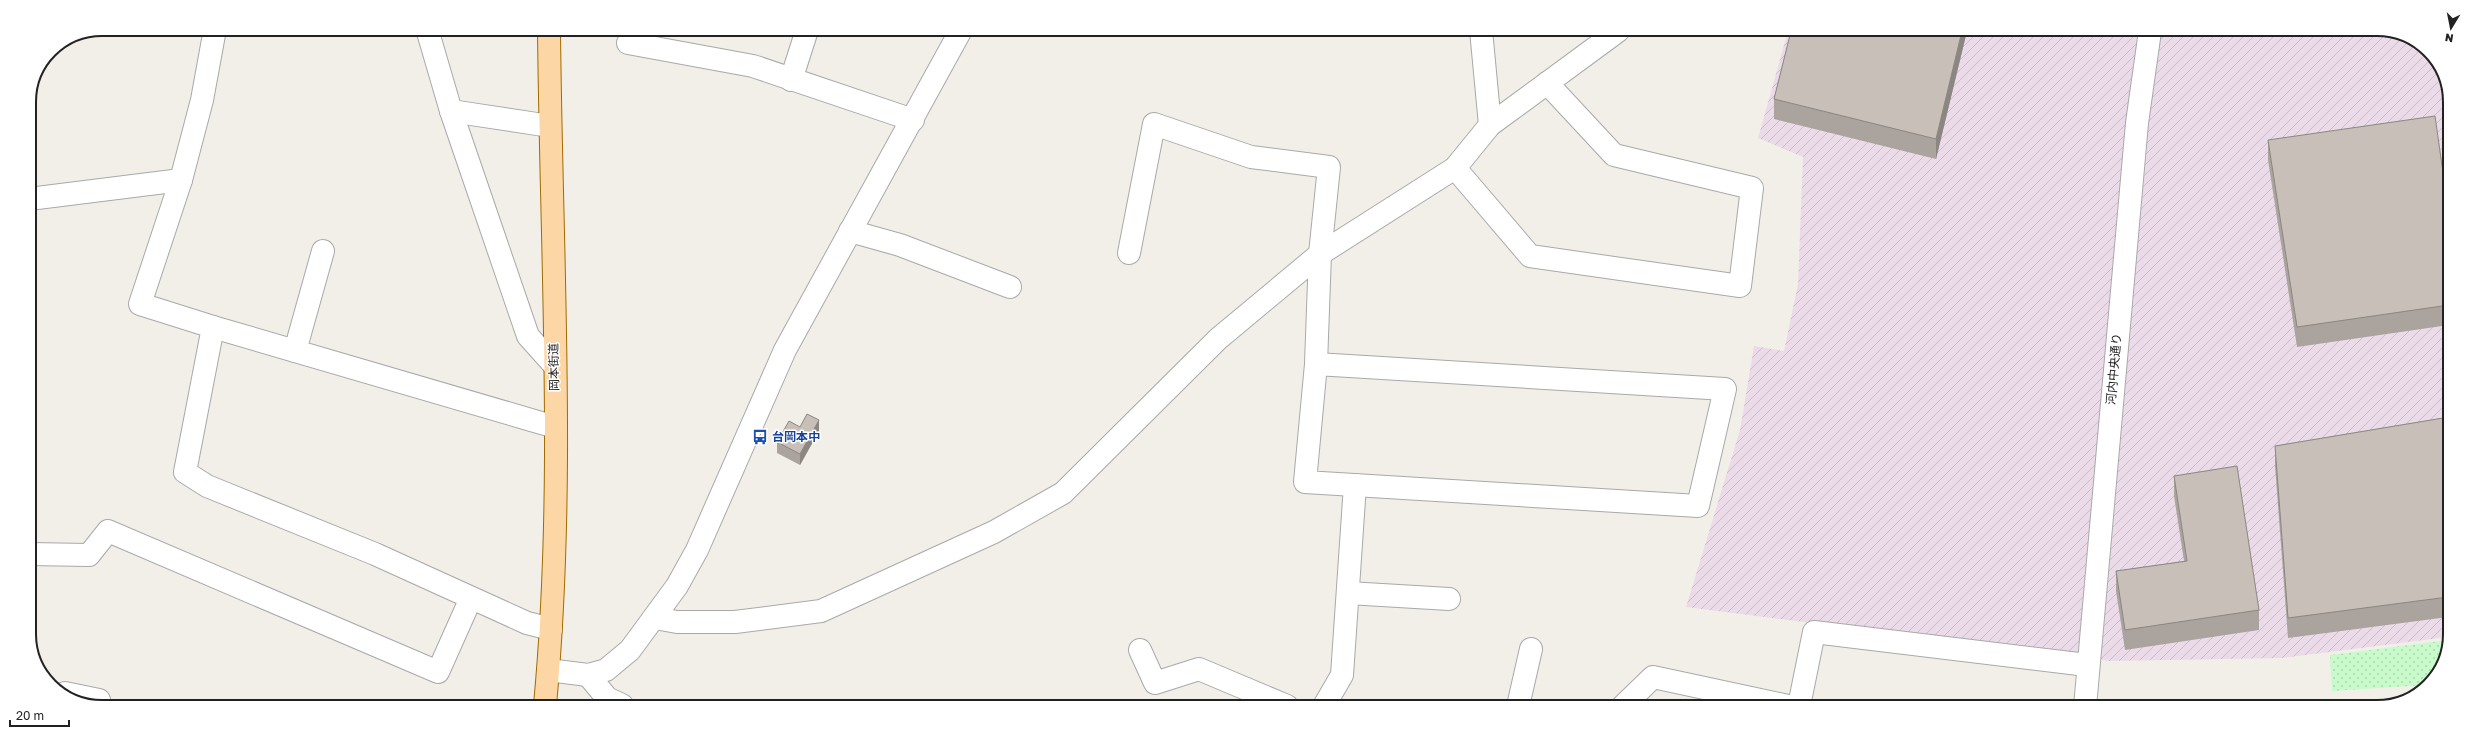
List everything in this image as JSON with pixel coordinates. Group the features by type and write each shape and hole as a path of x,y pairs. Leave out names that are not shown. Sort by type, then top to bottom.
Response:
{"main road":[{"name":"岡本街道","path":"545,700 551,629 555,427 549,36"}],"street":[{"path":"214,36 202,100 181,180 140,304 213,327 555,427"},
{"path":"429,36 451,111 528,336 554,365"},
{"path":"791,80 805,36"},
{"path":"548,670 588,675 606,670 619,662 655,618 677,586 697,550 770,382 806,309 913,120 958,36"},
{"path":"1482,36 1490,125"},
{"path":"655,618 678,622 735,622 821,611 994,532 1062,493 1218,339 1320,254 1455,168 1490,125 1611,36"},
{"name":"河内中央通り","path":"2085,700 2087,665 2137,123 2149,36"},
{"path":"628,43 753,66 913,120"},
{"path":"1455,168 1530,256 1740,286 1752,188 1614,155 1547,83"},
{"path":"451,111 550,126"},
{"path":"1129,253 1154,124 1251,157 1329,167 1320,254 1316,364 1305,482 1698,506 1725,389 1316,364"},
{"path":"36,203 181,180"},
{"path":"850,231 900,245 1010,287"},
{"path":"295,351 323,250"},
{"path":"213,327 185,472 207,486 375,554 527,623 551,629"},
{"path":"1327,700 1342,675 1355,485"},
{"path":"36,554 89,555 108,531 438,672 471,598"},
{"path":"1348,593 1449,599"},
{"path":"1800,700 1814,632 2087,665"},
{"path":"1519,700 1531,649"},
{"path":"1140,650 1154,683 1199,669 1272,700"},
{"path":"588,675 607,698 611,700"},
{"path":"1629,700 1653,677 1760,700"},
{"path":"81,696 94,699"}],"shaded area":[{"path":"1787,36 2377,36 2394,38 2406,43 2424,55 2434,69 2442,89 2443,98 2443,638 2283,658 2110,661 1686,607 1740,430 1754,346 1784,351 1798,284 1803,157 1758,138"}],"green space":[{"path":"2442,641 2441,651 2432,670 2424,681 2418,686 2332,691 2330,655"}],"building":[{"path":"1790,36 1961,36 1936,139 1774,99"},
{"path":"2435,116 2443,173 2443,306 2297,327 2268,140"},
{"path":"807,414 819,420 800,454 777,442 789,421 800,427"},
{"path":"2443,418 2443,598 2288,618 2275,446"},
{"path":"2237,466 2259,610 2125,630 2116,571 2187,561 2174,476"}],"place":[{"name":"台岡本中","path":"760,437"}]}
